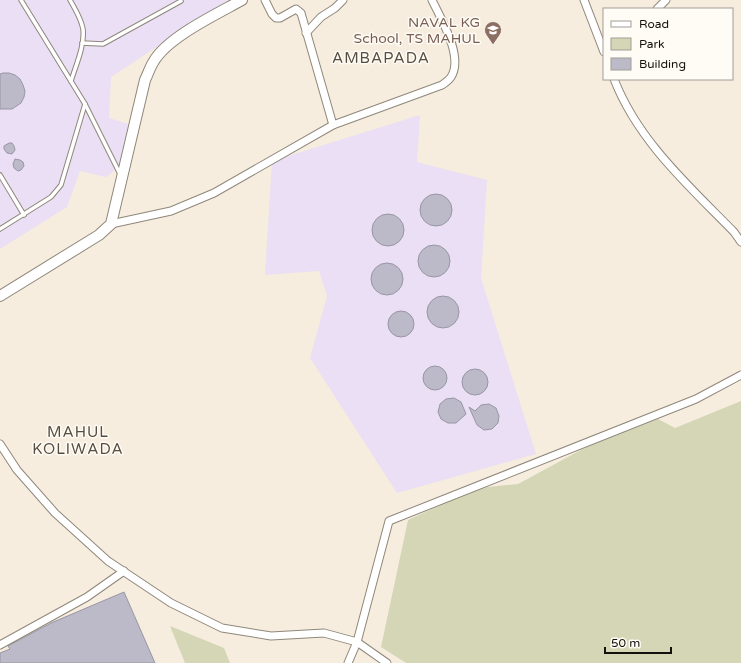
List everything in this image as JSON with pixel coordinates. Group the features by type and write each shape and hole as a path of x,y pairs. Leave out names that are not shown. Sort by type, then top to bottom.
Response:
{"street":[{"path":"111,224 121,176 145,80 154,60 167,46 196,26 242,0"},
{"path":"265,0 272,14 276,18 280,18 296,9 301,13 333,125"},
{"path":"306,33 321,17 335,8 343,0"},
{"path":"0,296 99,235 111,224 171,211 214,193 333,125 442,85 451,78 454,70 455,54 448,33 432,0"},
{"path":"584,0 603,49"},
{"path":"658,8 666,0"},
{"path":"614,80 642,132 664,161 734,232 741,242"},
{"path":"620,93 621,80"},
{"path":"348,663 357,642 389,521 696,400 741,375"},
{"path":"0,444 17,470 55,513 108,561 171,602 222,628 271,636 324,633 357,642 386,663"},
{"path":"0,645 87,597 124,571"}],"lane":[{"path":"20,0 85,104 121,176"},
{"path":"70,0 79,15 83,29 82,43 71,81"},
{"path":"82,43 103,44 181,1"},
{"path":"0,229 51,197 61,186 85,104"},
{"path":"0,175 24,215"}],"shaded area":[{"path":"0,0 228,0 111,77 109,118 131,125 125,163 106,177 80,171 67,207 0,249"},
{"path":"420,115 417,162 487,180 481,278 536,454 397,493 310,358 327,296 319,271 265,275 272,161"}],"green space":[{"path":"741,401 741,663 406,663 381,647 408,520 478,488 518,484 590,445 658,419 675,428"},
{"path":"170,626 224,648 230,663 185,663"}],"building":[{"path":"0,74 15,75 20,79 25,91 21,103 12,109 0,109"},
{"path":"12,143 14,146 15,150 12,154 7,153 4,149 4,146"},
{"path":"15,159 23,162 24,166 21,170 18,171 14,168 13,164"},
{"path":"436,194 442,195 449,201 452,210 451,216 445,223 436,226 430,225 423,219 420,210 421,204 427,197"},
{"path":"388,214 394,215 401,221 404,230 403,236 397,243 388,246 382,245 375,239 372,230 373,224 379,217"},
{"path":"434,245 440,246 447,252 450,261 449,267 443,274 434,277 428,276 421,270 418,261 419,255 425,248"},
{"path":"387,263 393,264 400,270 403,279 402,285 396,292 387,295 381,294 374,288 371,279 372,273 378,266"},
{"path":"443,296 449,297 456,303 459,312 458,318 452,325 443,328 437,327 430,321 427,312 428,306 434,299"},
{"path":"401,311 410,315 414,324 410,333 401,337 392,333 388,324 392,315"},
{"path":"430,366 440,366 447,373 447,383 440,390 430,390 423,383 423,373"},
{"path":"475,369 484,373 488,382 484,391 475,395 466,391 462,382 466,373"},
{"path":"454,398 461,402 466,414 456,423 448,423 441,419 438,412 440,404 446,399"},
{"path":"489,404 496,408 499,416 498,423 492,429 484,430 477,425 469,407 475,411 481,405"},
{"path":"124,592 155,663 0,663 0,653 10,649 8,646 51,623"}],"place":[{"name":"NAVAL KG School, TS MAHUL","path":"493,45"}],"district":[{"name":"AMBAPADA","path":"381,58"},
{"name":"MAHUL KOLIWADA","path":"78,440"}]}
